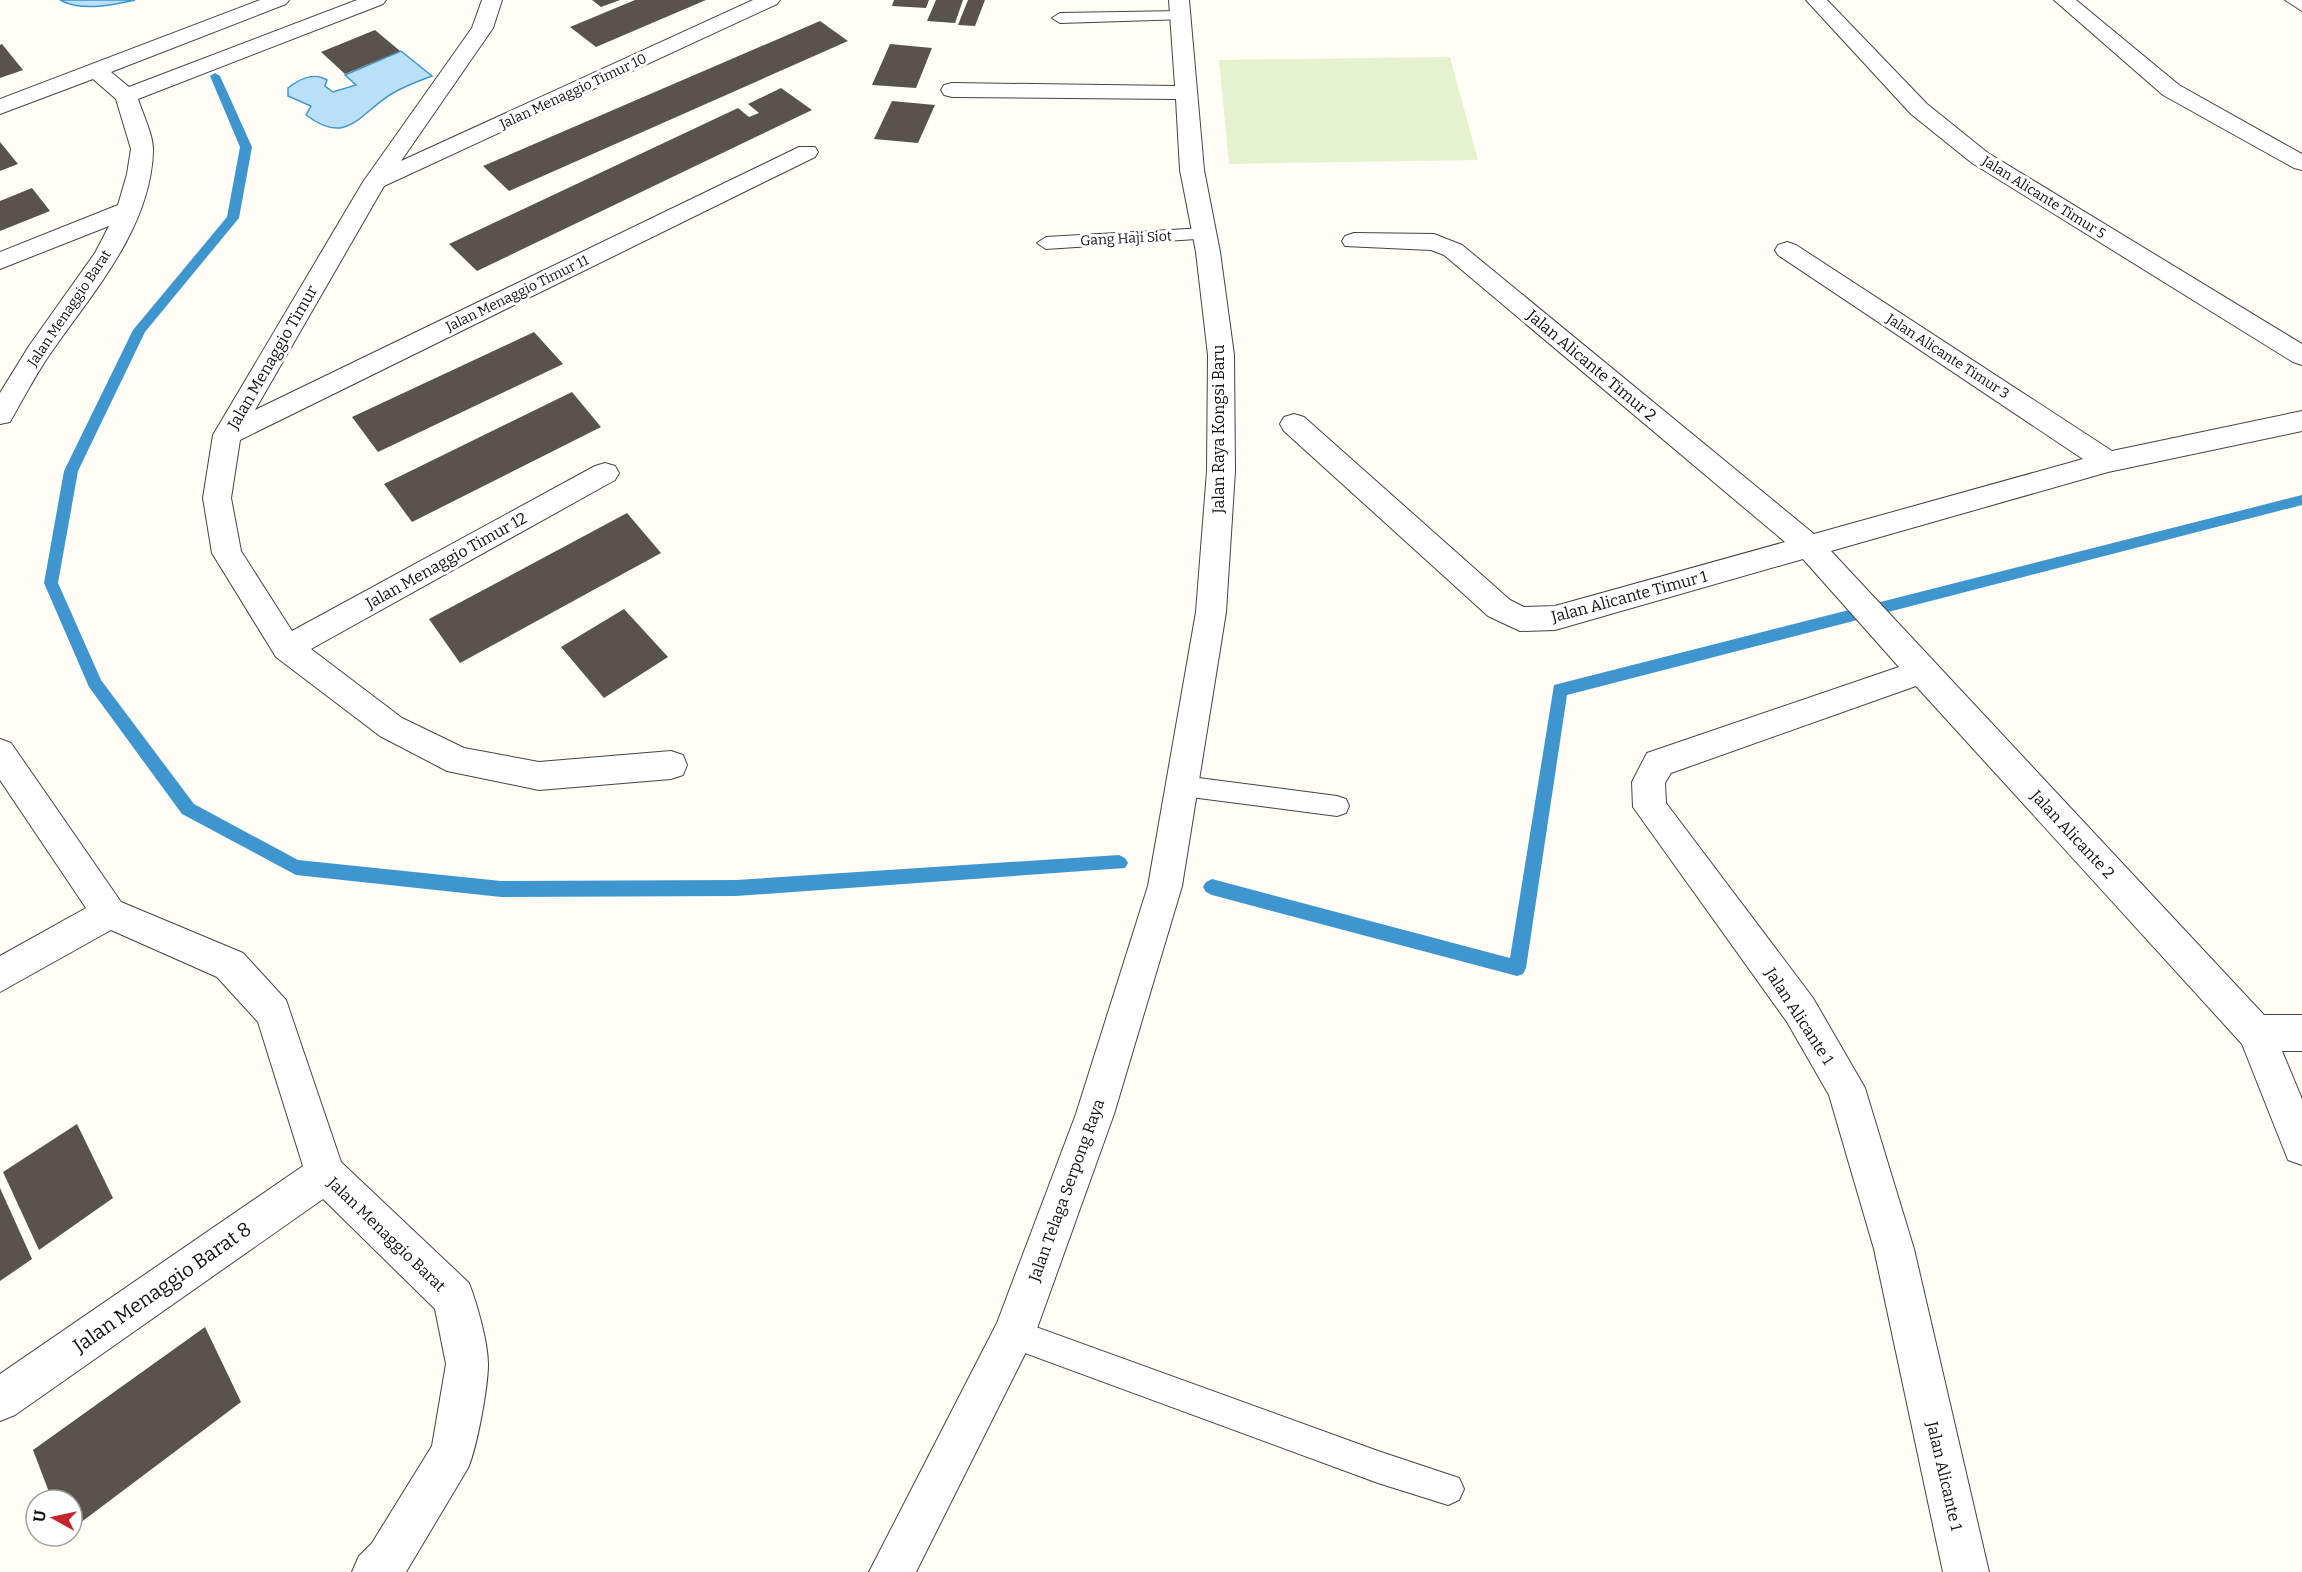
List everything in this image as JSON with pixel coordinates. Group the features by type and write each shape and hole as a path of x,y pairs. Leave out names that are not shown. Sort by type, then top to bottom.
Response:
{"street":[{"path":"0,107 279,0"},
{"path":"291,0 312,23"},
{"path":"98,71 126,96 376,0"},
{"name":"Jalan Menaggio Timur","path":"492,0 482,28 375,182 226,435 217,498 227,552 287,648 390,727 459,761 539,776 671,765"},
{"name":"Jalan Menaggio Timur 10","path":"375,182 770,0"},
{"name":"Jalan Alicante Timur 5","path":"1816,0 1919,109 1980,158 2302,356"},
{"path":"2064,0 2171,90 2302,163"},
{"name":"Jalan Raya Kongsi Baru","path":"1180,8 1192,170 1205,234 1221,355 1221,471 1211,612 1183,786"},
{"path":"952,90 1186,93"},
{"name":"Jalan Menaggio Barat","path":"0,415 38,352 107,255 129,209 142,149 126,96"},
{"name":"Jalan Menaggio Timur 11","path":"226,435 807,152"},
{"path":"0,261 129,209"},
{"name":"Jalan Alicante Timur 2","path":"1354,242 1434,242 1453,250 1817,556"},
{"name":"Jalan Alicante Timur 3","path":"1787,250 2108,462"},
{"name":"Jalan Alicante Timur 1","path":"1297,426 1499,608 1520,620 1555,618 1817,556 2108,462 2302,421"},
{"name":"Jalan Menaggio Timur 12","path":"287,648 605,473"},
{"name":"Jalan Alicante 2","path":"1817,556 2256,1033 2302,1146"},
{"name":"Jalan Alicante 1","path":"1915,663 1659,763 1648,782 1650,807 1800,1010 1846,1088 1894,1249 1966,1572"},
{"path":"0,753 109,913 0,975"},
{"name":"Jalan Telaga Serpong Raya","path":"891,1572 1014,1334 1095,1114 1165,886 1183,786"},
{"name":"Jalan Menaggio Barat","path":"109,913 230,966 273,1012 325,1174 454,1298 467,1364 453,1453 388,1559 375,1572"},
{"path":"2256,1033 2302,1033"},
{"name":"Jalan Menaggio Barat 8","path":"0,1400 325,1174"}],"lane":[{"path":"2292,0 2302,6"},
{"path":"1060,18 1180,8"},
{"name":"Gang Haji Siot","path":"1046,243 1205,234"},
{"path":"1183,786 1337,806"},
{"path":"1014,1334 1378,1467 1448,1489"}],"green space":[{"path":"1450,57 1478,160 1229,164 1219,60"}],"water":[{"path":"60,0 135,0 88,7"},
{"path":"401,51 432,76 393,93 352,124 333,128 320,124 306,115 311,106 288,96 288,88 302,79 312,77 327,80 325,86 333,92 356,85 345,75"}],"building":[{"path":"592,0 620,0 601,7"},
{"path":"635,0 706,0 596,47 570,27"},
{"path":"894,0 929,0 926,8 892,6"},
{"path":"936,0 963,0 955,23 927,21"},
{"path":"968,0 985,0 975,26 958,25"},
{"path":"820,21 848,41 509,191 483,166"},
{"path":"375,30 400,51 345,74 321,52"},
{"path":"2,44 23,70 0,78 0,45"},
{"path":"890,44 932,48 916,88 872,85"},
{"path":"781,88 812,110 477,271 449,244 738,108 749,117 759,113 748,104"},
{"path":"892,101 935,105 918,143 874,139"},
{"path":"0,142 18,164 0,171"},
{"path":"32,188 50,211 0,231 0,201"},
{"path":"534,332 563,364 378,452 352,417"},
{"path":"572,392 601,427 412,522 384,484"},
{"path":"627,513 661,553 460,663 429,619"},
{"path":"624,609 668,657 604,698 561,647"},
{"path":"77,1124 113,1198 39,1250 3,1172"},
{"path":"0,1188 32,1259 0,1281"},
{"path":"205,1327 241,1402 84,1520 84,1488 47,1488 33,1450"}],"waterway":[{"path":"215,76 246,147 233,218 139,330 71,471 51,583 95,683 188,809 296,867 501,889 736,888 1119,863"},
{"path":"1212,887 1517,968 1560,690 2302,500"}]}
